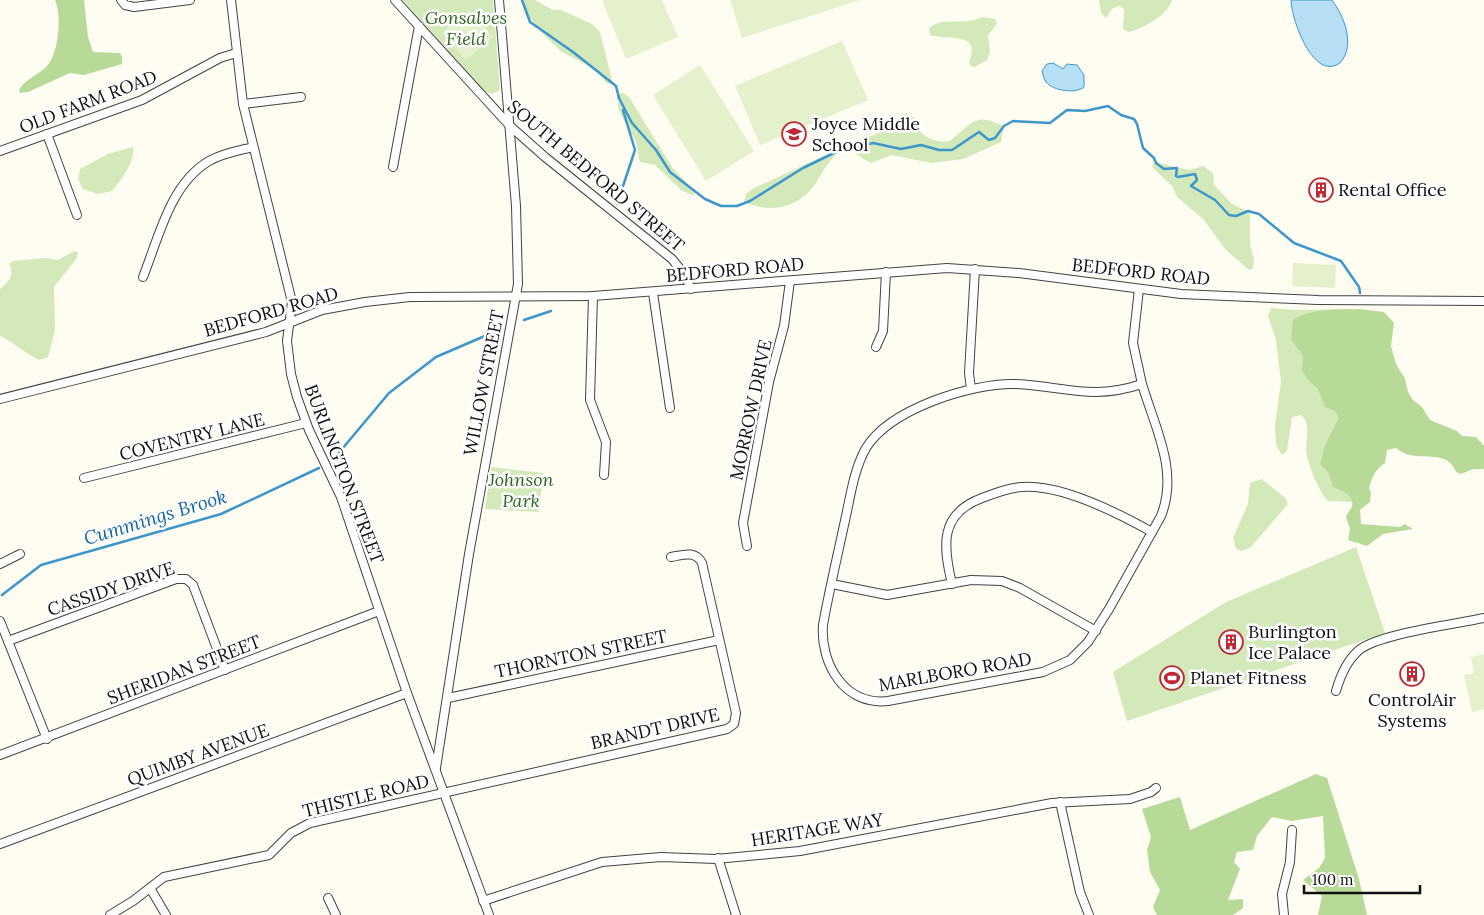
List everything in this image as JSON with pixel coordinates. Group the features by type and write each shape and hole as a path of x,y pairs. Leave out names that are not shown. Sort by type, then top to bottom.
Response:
{"street":[{"path":"121,0 130,7 152,2 190,0"},
{"name":"BURLINGTON STREET","path":"231,0 243,104 292,300 287,339 291,374 306,424 341,497 407,693 488,915"},
{"name":"SOUTH BEDFORD STREET","path":"395,0 510,126 545,157 672,259 685,275 691,289"},
{"name":"WILLOW STREET","path":"436,769 469,554 516,296 518,233 499,0"},
{"path":"393,167 419,26"},
{"name":"OLD FARM ROAD","path":"0,141 1,150 140,101 220,58 236,53"},
{"path":"243,104 301,97"},
{"path":"47,134 77,215"},
{"path":"143,277 175,197 187,180 197,170 215,158 253,147"},
{"path":"971,389 969,373 975,269"},
{"name":"BEDFORD ROAD","path":"0,399 266,332 322,310 378,300 429,296 594,296 886,272 975,269 1188,295 1286,299 1484,302"},
{"path":"876,347 883,331 886,272"},
{"name":"MORROW DRIVE","path":"747,546 743,523 769,382 784,326 790,281"},
{"name":"MARLBORO ROAD","path":"1139,289 1133,343 1142,384 1161,442 1169,476 1166,501 1152,532 1096,631 1075,657 1049,670 897,699 868,701 856,696 845,688 835,673 829,657 823,629 857,471 870,442 888,426 921,406 971,389 1012,384 1104,394 1142,384"},
{"path":"653,292 670,408"},
{"path":"594,296 590,400 606,444 604,475"},
{"name":"COVENTRY LANE","path":"84,478 306,424"},
{"path":"952,584 945,550 946,533 950,523 967,504 1006,490 1029,487 1050,490 1106,508 1152,532"},
{"path":"0,564 20,554"},
{"name":"BRANDT DRIVE","path":"444,791 728,729 734,724 736,713 702,561 697,556 690,554 671,557"},
{"name":"CASSIDY DRIVE","path":"8,640 183,578 193,585 225,670"},
{"path":"832,584 887,595 980,579 1009,584 1096,631"},
{"name":"SHERIDAN STREET","path":"0,755 47,739 379,611"},
{"path":"1336,691 1347,665 1358,650 1397,636 1484,618"},
{"path":"0,621 47,739"},
{"name":"THORNTON STREET","path":"448,698 719,640"},
{"name":"QUIMBY AVENUE","path":"0,844 407,693"},
{"name":"HERITAGE WAY","path":"483,901 602,862 661,857 718,858 800,851 1060,802 1120,801 1138,797 1156,788"},
{"name":"THISTLE ROAD","path":"110,915 164,877 266,856 275,851 291,833 307,824 444,791"},
{"path":"1060,802 1080,892 1089,915"},
{"path":"1284,915 1282,894 1290,862 1292,830"},
{"path":"718,858 736,915"},
{"path":"150,888 166,915"},
{"path":"328,898 336,915"}],"green space":[{"path":"55,0 84,0 88,37 93,52 120,53 122,64 84,75 70,73 28,92 20,93 19,90 22,86 46,67 54,54 59,25"},
{"name":"Gonsalves Field","path":"403,0 493,0 500,90 492,94 483,91"},
{"path":"523,0 535,0 553,10 561,10 592,24 600,32 613,84 606,83 595,69 562,52 552,43 526,14"},
{"path":"602,0 662,0 678,37 626,59"},
{"path":"730,0 860,0 742,38"},
{"path":"1099,0 1172,0 1170,6 1160,16 1141,28 1128,32 1123,29 1124,9 1120,6 1114,8 1106,18 1101,13"},
{"path":"469,10 493,37 466,60 442,33"},
{"path":"983,17 995,19 997,24 988,35 990,52 987,60 975,67 970,66 969,62 972,52 971,46 967,41 930,35 929,28 938,23 970,21"},
{"path":"842,41 868,100 760,145 735,86"},
{"path":"700,65 754,151 706,181 653,95"},
{"path":"623,93 629,97 672,167 694,191 694,196 681,190 655,165 640,162 636,142 619,108 618,94"},
{"path":"907,113 914,118 918,129 926,137 938,141 950,141 974,121 986,120 1004,126 1001,142 963,159 931,163 892,155 871,163 846,148 850,143 874,135"},
{"path":"133,147 130,164 112,191 98,194 83,189 78,179 80,169 108,154"},
{"path":"830,153 836,155 827,165 816,183 793,203 774,208 764,208 744,202 746,194 752,189"},
{"path":"1154,162 1189,170 1203,166 1213,173 1214,185 1232,204 1248,211 1250,214 1250,244 1254,260 1253,268 1249,270 1225,249 1204,220 1177,197 1173,187 1152,167"},
{"path":"74,251 78,252 77,258 54,287 55,330 48,357 39,360 0,336 0,289 10,278 11,268 9,264 13,261 45,258 58,260"},
{"path":"1293,263 1336,265 1335,288 1292,286"},
{"path":"1271,308 1294,310 1352,309 1334,391 1358,500 1350,502 1328,501 1325,497 1317,484 1309,462 1306,450 1307,426 1301,415 1292,417 1287,451 1282,455 1276,445 1275,425 1281,382 1276,340 1268,316"},
{"path":"1359,309 1384,312 1394,323 1391,346 1396,364 1405,379 1408,392 1413,400 1422,407 1430,420 1457,431 1462,436 1476,437 1484,446 1484,469 1473,469 1461,474 1456,472 1452,465 1441,458 1413,456 1405,454 1396,448 1387,450 1385,463 1376,471 1371,480 1369,489 1371,492 1370,502 1360,510 1361,524 1400,527 1405,524 1413,529 1383,534 1367,546 1348,540 1350,529 1346,517 1352,506 1351,499 1333,487 1329,473 1320,464 1325,445 1339,418 1335,411 1325,407 1318,389 1302,371 1303,356 1291,339 1293,320 1300,316 1325,310"},
{"name":"Johnson Park","path":"491,467 543,473 539,512 485,509"},
{"path":"1262,479 1285,498 1288,504 1251,547 1242,551 1236,549 1233,538 1248,504 1250,483"},
{"path":"1356,547 1385,633 1127,721 1113,672 1226,602"},
{"path":"1484,654 1484,709 1472,712 1464,675 1474,673 1471,657"},
{"path":"1316,774 1327,778 1359,879 1367,915 1318,915 1322,896 1303,880 1319,868 1325,858 1323,816 1292,821 1272,817 1257,836 1253,850 1237,852 1234,862 1240,869 1228,900 1243,899 1243,908 1233,915 1157,915 1153,907 1160,890 1150,872 1147,850 1151,837 1142,809 1180,797 1190,830"}],"water":[{"path":"1291,0 1332,0 1341,14 1348,39 1345,56 1340,63 1330,66 1321,64 1313,56 1299,33"},
{"path":"1053,63 1063,69 1067,64 1077,65 1084,75 1084,87 1070,91 1054,88 1049,85 1045,81 1042,71 1047,64"}],"waterway":[{"name":"Cummings Brook","path":"522,0 530,22 573,52 616,86 619,98"},
{"path":"619,98 632,123 656,150 670,172 705,199 721,206 737,206 750,201 803,168 834,153 873,143 901,149 921,145 939,150 952,150 979,132 989,140 995,138 1004,126 1013,121 1050,123 1067,110 1085,111 1108,106 1121,115 1134,119 1143,148 1164,169 1177,168 1176,176 1178,177 1195,174 1197,180 1191,186 1215,200 1229,215 1236,216 1248,211 1259,214 1294,243 1341,261 1359,287 1360,293"},
{"name":"Cummings Brook","path":"617,204 635,150 623,110"},
{"name":"Cummings Brook","path":"524,320 551,311"},
{"name":"Cummings Brook","path":"337,455 389,393 436,357 494,332"},
{"name":"Cummings Brook","path":"2,595 41,565 221,514 319,468"}],"place":[{"name":"Joyce Middle School","path":"794,134"},
{"name":"Rental Office","path":"1321,190"},
{"name":"Burlington Ice Palace","path":"1231,642"},
{"name":"ControlAir Systems","path":"1412,674"},
{"name":"Planet Fitness","path":"1172,678"}]}
